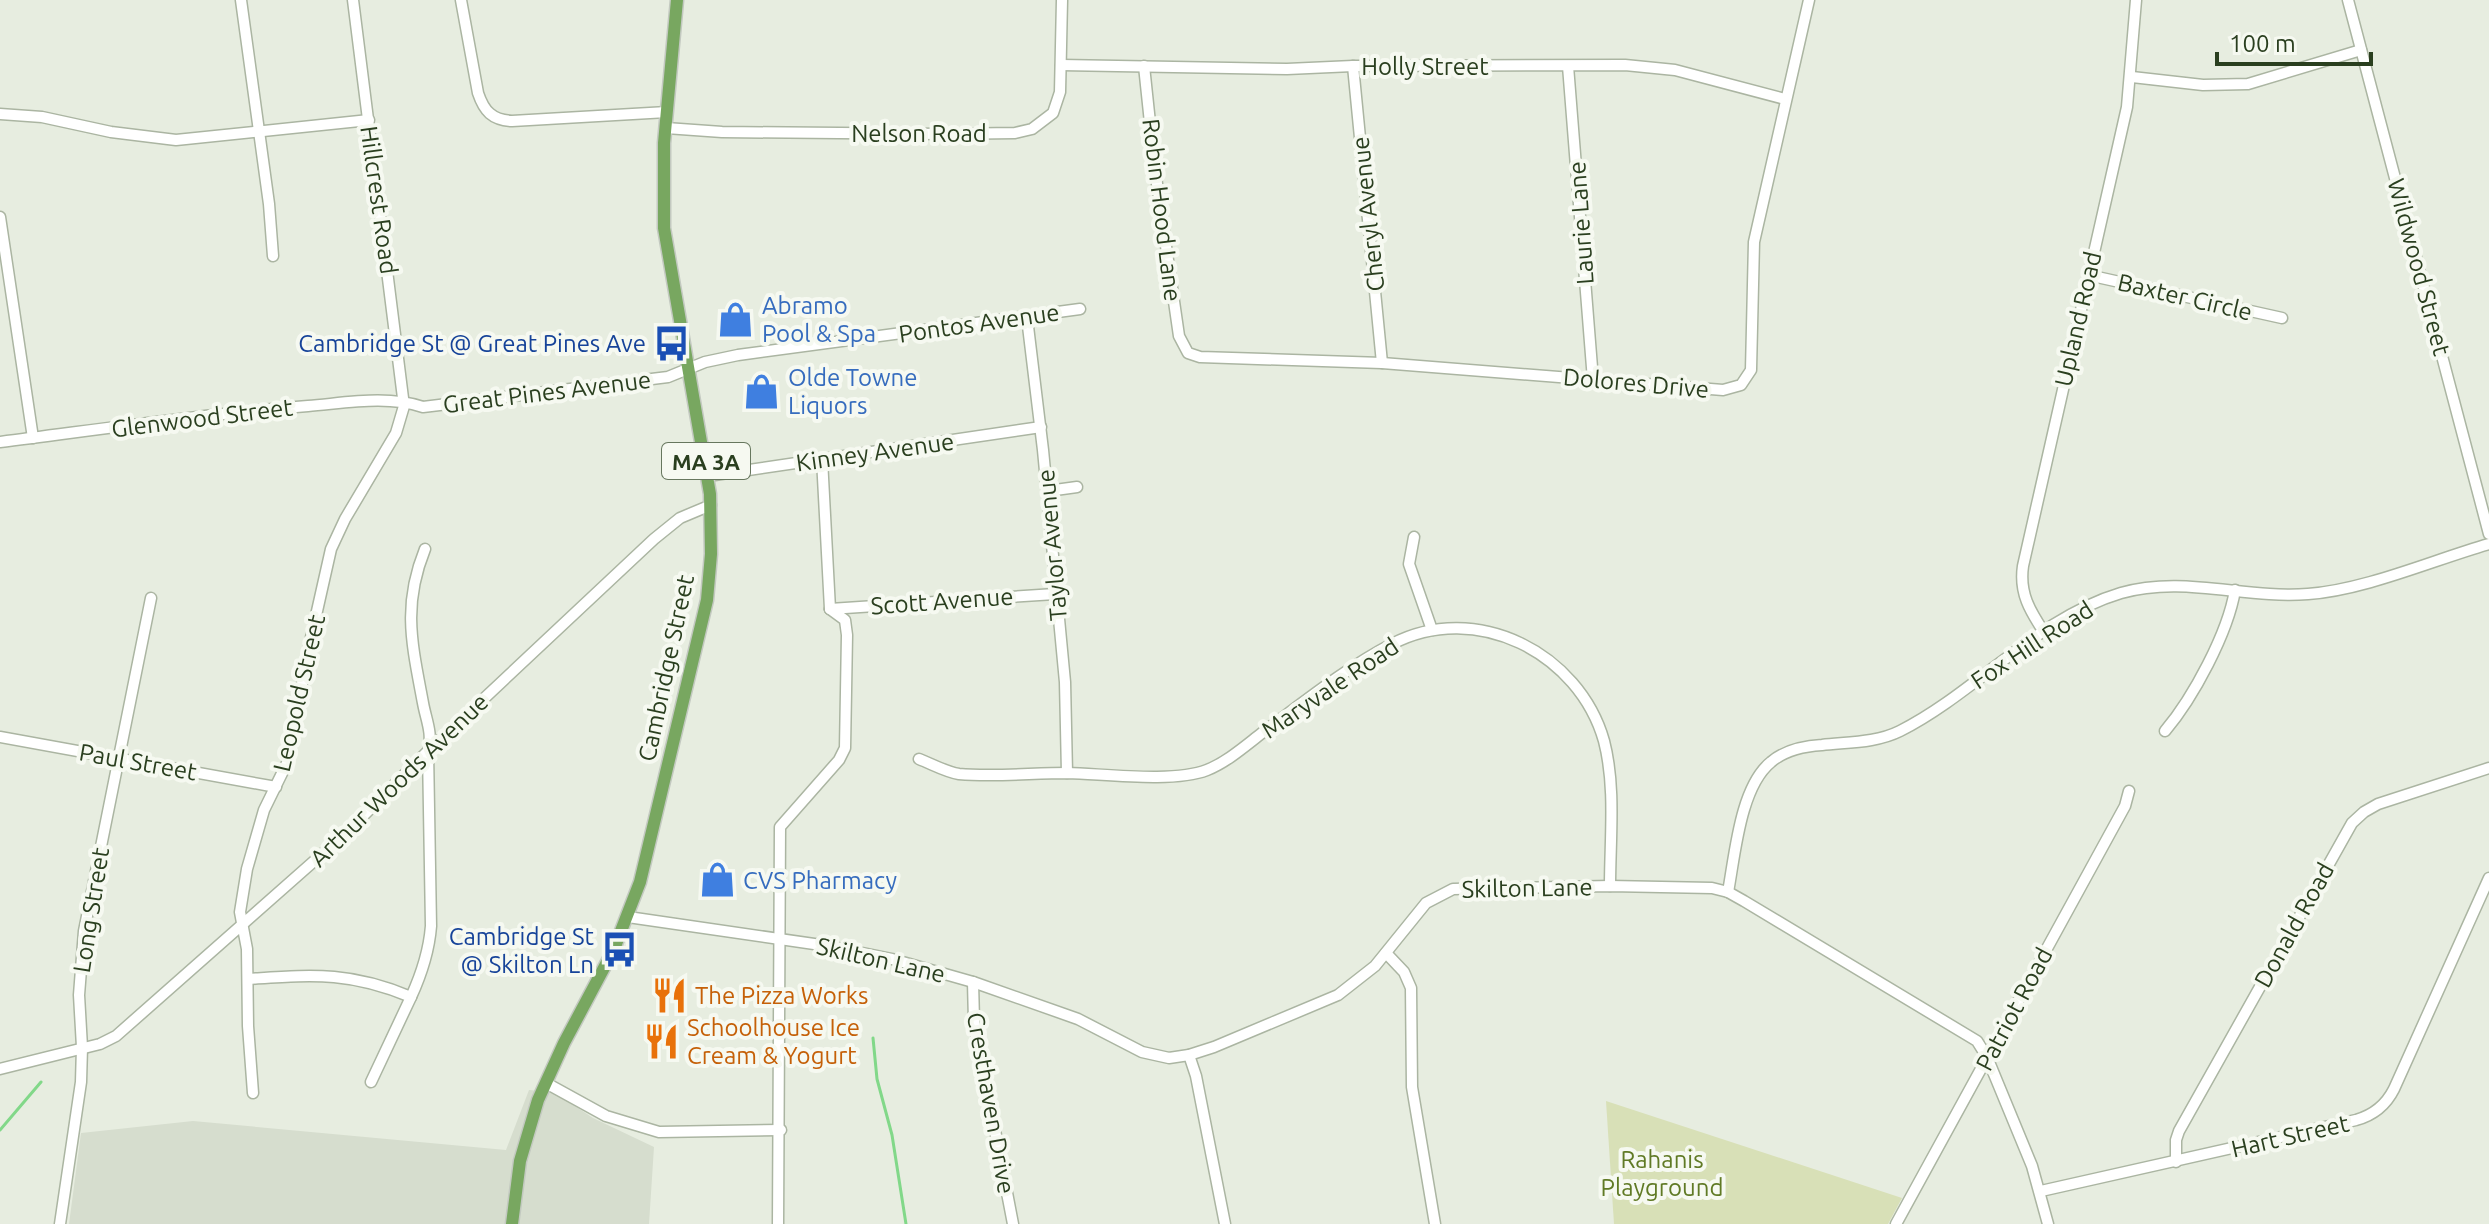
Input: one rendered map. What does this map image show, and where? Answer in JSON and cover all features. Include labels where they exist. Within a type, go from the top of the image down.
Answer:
[{"type":"main road","name":"Cambridge Street","points":[[512,1224],[520,1161],[528,1128],[546,1083],[628,917],[640,882],[704,616],[711,554],[711,505],[664,228],[666,128],[677,0]]},
{"type":"street","points":[[241,0],[273,256]]},
{"type":"street","name":"Hillcrest Road","points":[[353,0],[404,401]]},
{"type":"street","points":[[461,0],[478,93],[482,104],[494,117],[512,121],[667,112]]},
{"type":"street","name":"Nelson Road","points":[[666,128],[794,133],[1020,132],[1039,126],[1053,113],[1060,92],[1062,0]]},
{"type":"street","name":"Dolores Drive","points":[[1186,352],[1200,357],[1382,363],[1723,390],[1741,385],[1752,364],[1754,242],[1809,0]]},
{"type":"street","name":"Upland Road","points":[[2044,632],[2025,598],[2022,574],[2127,107],[2132,77],[2136,0]]},
{"type":"street","name":"Wildwood Street","points":[[2348,0],[2489,534]]},
{"type":"street","points":[[2132,77],[2203,85],[2248,84],[2361,50]]},
{"type":"street","name":"Holly Street","points":[[1061,65],[1287,69],[1625,65],[1675,70],[1785,99]]},
{"type":"street","name":"Robin Hood Lane","points":[[1144,66],[1155,170],[1179,336],[1186,352]]},
{"type":"street","name":"Cheryl Avenue","points":[[1353,66],[1382,363]]},
{"type":"street","name":"Laurie Lane","points":[[1568,66],[1593,380]]},
{"type":"street","points":[[0,114],[42,117],[162,139],[190,140],[369,120]]},
{"type":"street","points":[[0,217],[33,438]]},
{"type":"street","name":"Baxter Circle","points":[[2088,275],[2282,318]]},
{"type":"street","name":"Pontos Avenue","points":[[689,369],[738,355],[1080,309]]},
{"type":"street","name":"Taylor Avenue","points":[[1027,318],[1048,491],[1066,696],[1067,773]]},
{"type":"street","name":"Great Pines Avenue","points":[[404,401],[423,407],[668,377],[689,369]]},
{"type":"street","name":"Glenwood Street","points":[[0,442],[226,412],[404,401]]},
{"type":"street","name":"Leopold Street","points":[[253,1093],[247,949],[241,924],[242,893],[264,810],[288,761],[331,549],[351,507],[396,433],[404,401]]},
{"type":"street","name":"Kinney Avenue","points":[[708,476],[1041,427]]},
{"type":"street","points":[[778,1221],[781,1130],[777,1049],[781,938],[780,827],[839,760],[845,748],[847,635],[845,620],[830,609],[822,459]]},
{"type":"street","points":[[1048,491],[1077,487]]},
{"type":"street","name":"Arthur Woods Avenue","points":[[0,1069],[100,1044],[116,1036],[347,832],[428,751],[654,539],[680,518],[711,505]]},
{"type":"street","points":[[1414,537],[1409,564],[1432,630]]},
{"type":"street","name":"Fox Hill Road","points":[[1728,892],[1750,793],[1759,775],[1773,760],[1803,748],[1864,741],[1899,731],[2044,632],[2093,603],[2131,590],[2174,586],[2285,595],[2321,593],[2358,585],[2489,544]]},
{"type":"street","points":[[371,1082],[411,997],[430,943],[428,751],[432,736],[419,680],[409,610],[415,573],[425,549]]},
{"type":"street","points":[[2165,731],[2180,713],[2223,633],[2235,590]]},
{"type":"street","name":"Scott Avenue","points":[[830,609],[1055,594]]},
{"type":"street","name":"Long Street","points":[[60,1224],[81,1082],[81,948],[151,598]]},
{"type":"street","name":"Maryvale Road","points":[[919,759],[960,774],[1177,775],[1205,770],[1223,761],[1382,649],[1432,630],[1478,629],[1519,641],[1556,666],[1577,688],[1593,714],[1607,757],[1610,785],[1610,886]]},
{"type":"street","name":"Paul Street","points":[[0,737],[276,787]]},
{"type":"street","name":"Donald Road","points":[[2176,1162],[2179,1131],[2352,823],[2378,804],[2489,768]]},
{"type":"street","name":"Patriot Road","points":[[1896,1224],[2125,806],[2129,791]]},
{"type":"street","name":"Hart Street","points":[[2041,1191],[2356,1120],[2384,1105],[2489,878]]},
{"type":"street","name":"Skilton Lane","points":[[628,917],[781,938],[878,956],[973,982],[1090,1024],[1146,1054],[1169,1058],[1189,1055],[1328,1000],[1356,983],[1386,953],[1426,903],[1448,890],[1469,887],[1712,888],[1728,892],[1977,1041],[1987,1057],[2041,1191],[2048,1224]]},
{"type":"street","points":[[759,935],[780,912]]},
{"type":"street","points":[[1386,953],[1404,972],[1411,988],[1412,1087],[1435,1224]]},
{"type":"street","points":[[248,979],[344,976],[411,997]]},
{"type":"street","name":"Cresthaven Drive","points":[[973,982],[974,1021],[1013,1224]]},
{"type":"street","points":[[1189,1055],[1196,1076],[1225,1224]]},
{"type":"street","points":[[546,1083],[606,1116],[659,1132],[781,1130]]},
{"type":"shaded area","points":[[529,1090],[554,1092],[593,1118],[654,1147],[649,1224],[69,1224],[81,1133],[193,1121],[506,1150]]},
{"type":"green space","name":"Rahanis Playground","points":[[1606,1101],[1902,1198],[1888,1224],[1614,1224]]},
{"type":"waterway","points":[[873,1038],[877,1079],[892,1135],[906,1224]]},
{"type":"waterway","points":[[0,1130],[41,1082]]},
{"type":"place","name":"Abramo Pool & Spa","points":[[736,319]]},
{"type":"place","name":"Cambridge St @ Great Pines Ave","points":[[672,343]]},
{"type":"place","name":"Olde Towne Liquors","points":[[762,391]]},
{"type":"place","name":"CVS Pharmacy","points":[[717,880]]},
{"type":"place","name":"Cambridge St @ Skilton Ln","points":[[620,950]]},
{"type":"place","name":"The Pizza Works","points":[[669,995]]},
{"type":"place","name":"Schoolhouse Ice Cream & Yogurt","points":[[661,1041]]}]
